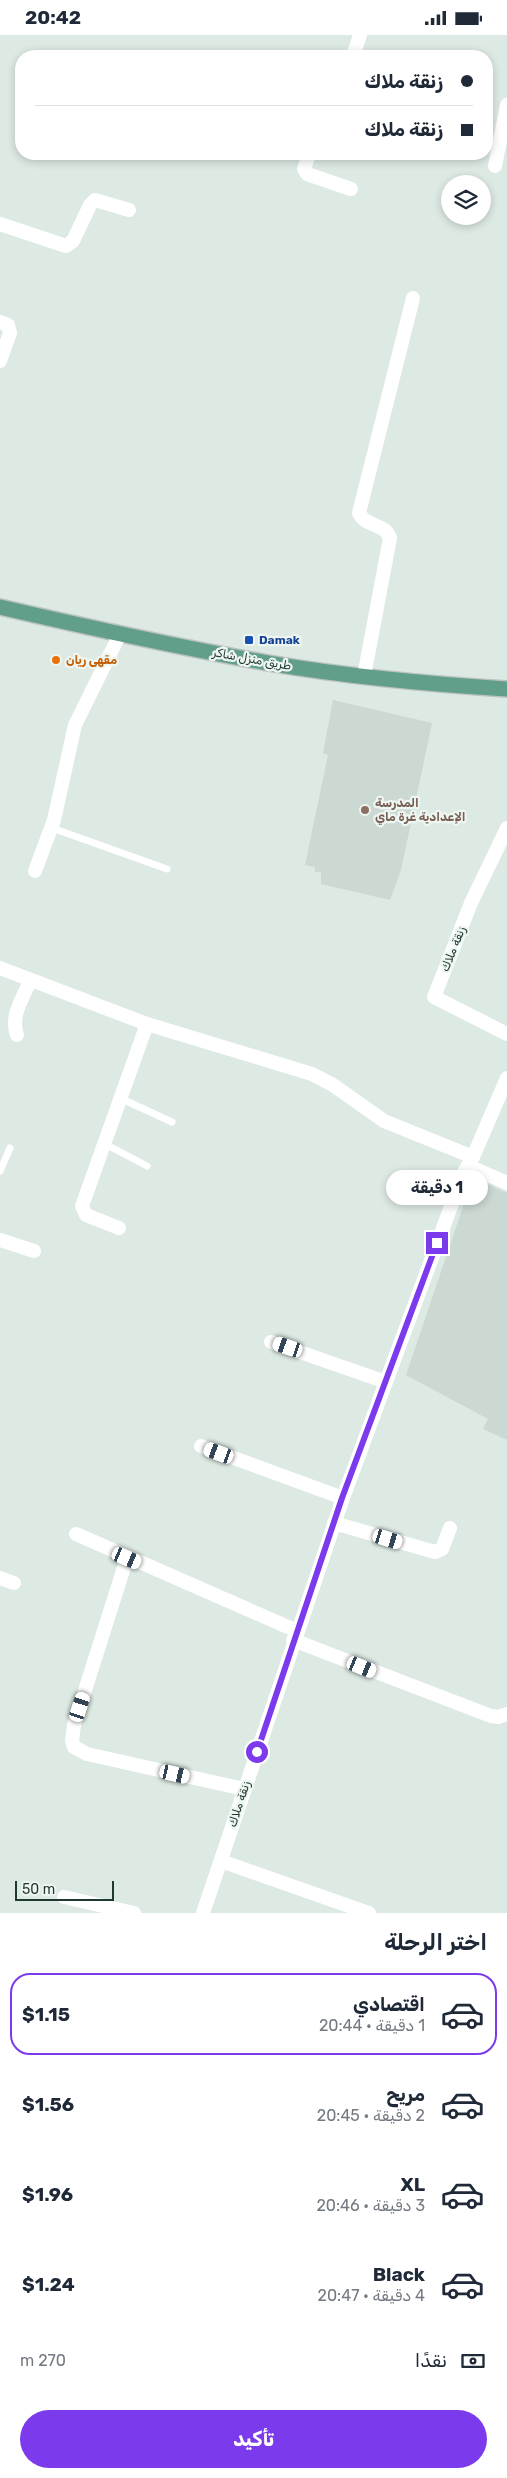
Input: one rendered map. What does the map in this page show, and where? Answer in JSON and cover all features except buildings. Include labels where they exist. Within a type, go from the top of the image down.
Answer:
[{"type":"main road","name":"طريق منزل شاكر","points":[[0,607],[120,634],[274,664],[364,676],[507,689]]},
{"type":"street","points":[[355,50],[360,35]]},
{"type":"street","points":[[495,166],[507,105]]},
{"type":"street","points":[[307,160],[304,169],[307,174],[352,189]]},
{"type":"street","points":[[0,223],[66,246],[74,241],[90,205],[95,200],[129,210]]},
{"type":"street","points":[[364,676],[390,538],[386,529],[363,520],[359,513],[413,298]]},
{"type":"street","points":[[0,323],[8,325],[10,333],[0,361]]},
{"type":"street","points":[[35,871],[52,828],[75,725],[120,634]]},
{"type":"street","name":"زنقة ملاك","points":[[507,828],[471,903],[434,997],[507,1034]]},
{"type":"street","points":[[0,968],[147,1024],[312,1074],[333,1085],[384,1121],[471,1161],[507,1183]]},
{"type":"street","points":[[17,1035],[14,1018],[30,981]]},
{"type":"street","points":[[119,1228],[86,1215],[82,1209],[147,1024]]},
{"type":"street","name":"زنقة ملاك","points":[[203,1913],[342,1498],[463,1174],[471,1161],[507,1078]]},
{"type":"street","points":[[0,1240],[34,1251]]},
{"type":"street","points":[[272,1342],[386,1381]]},
{"type":"street","points":[[201,1446],[342,1498]]},
{"type":"street","points":[[334,1523],[435,1552],[442,1549],[450,1527]]},
{"type":"street","points":[[76,1534],[295,1636],[491,1716],[498,1717],[507,1714]]},
{"type":"street","points":[[127,1558],[74,1725],[72,1741],[74,1747],[88,1754],[244,1789]]},
{"type":"street","points":[[0,1578],[14,1583]]},
{"type":"street","points":[[221,1861],[369,1913]]},
{"type":"street","points":[[64,1897],[134,1913]]},
{"type":"lane","points":[[52,828],[167,869]]},
{"type":"lane","points":[[122,1099],[172,1122]]},
{"type":"lane","points":[[105,1144],[147,1166]]},
{"type":"lane","points":[[0,1171],[10,1148]]},
{"type":"shaded area","name":"المدرسة الإعدادية غرة ماي","points":[[333,700],[432,723],[401,870],[390,900],[321,884],[321,872],[315,872],[315,867],[305,865],[328,755],[323,753]]},
{"type":"shaded area","points":[[483,1182],[507,1193],[507,1440],[483,1429],[488,1419],[406,1375],[469,1189]]},
{"type":"place","name":"Damak","points":[[249,640]]},
{"type":"place","name":"مقهى ريان","points":[[56,660]]},
{"type":"place","name":"المدرسة الإعدادية غرة ماي","points":[[365,810]]},
{"type":"route","points":[[257,1752],[342,1498],[437,1243]]}]
